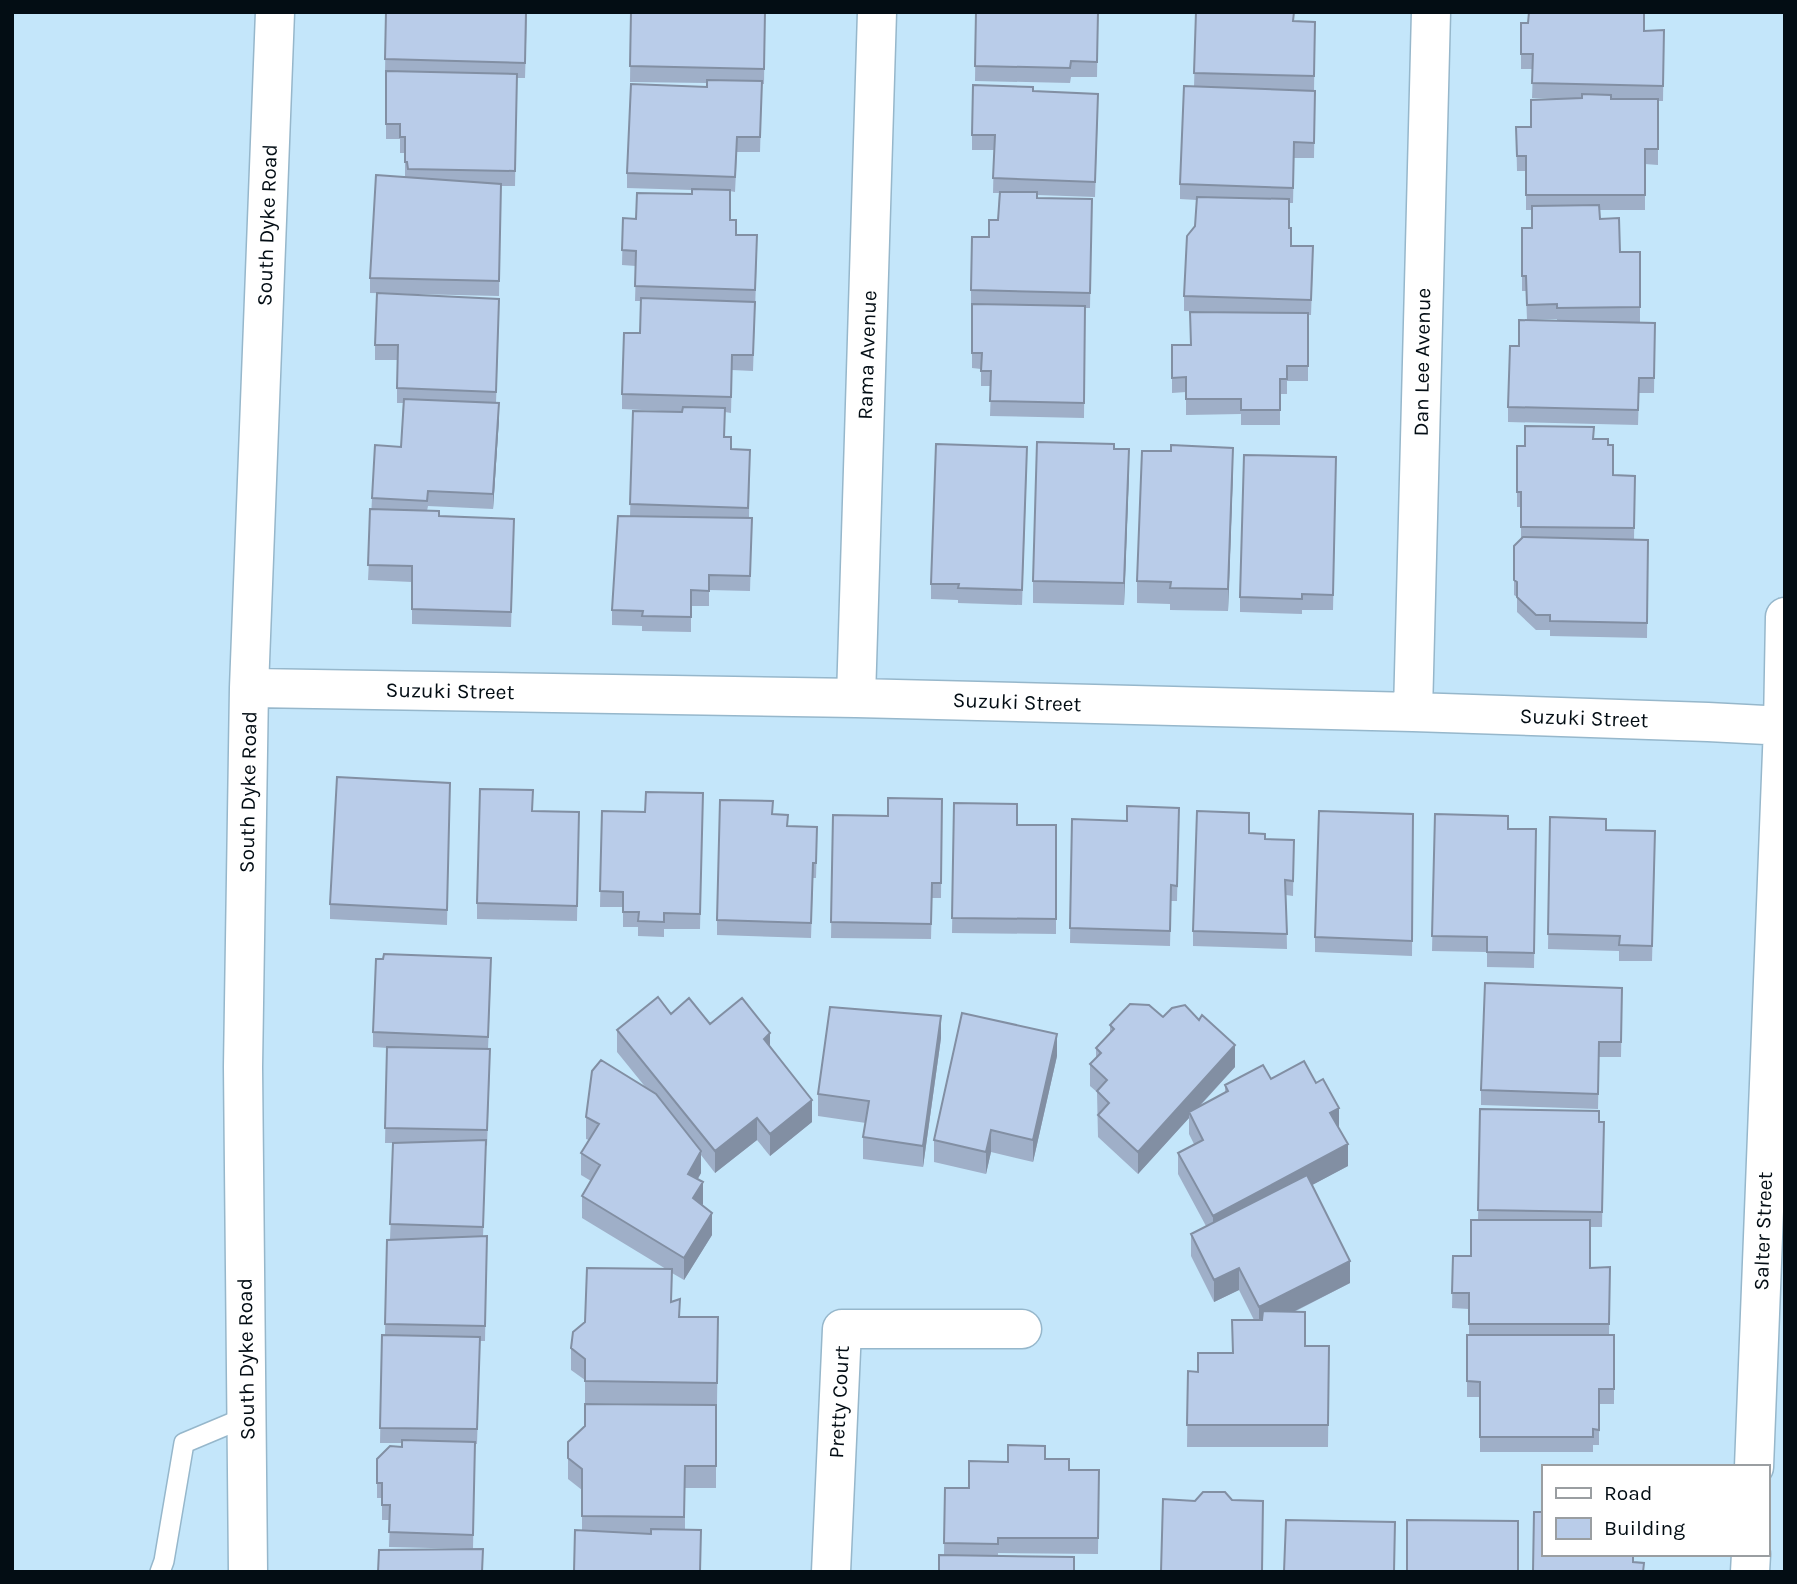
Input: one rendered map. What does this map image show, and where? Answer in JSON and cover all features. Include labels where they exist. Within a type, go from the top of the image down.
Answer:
[{"type":"street","name":"South Dyke Road","points":[[248,1572],[243,1066],[250,688],[275,12]]},
{"type":"street","name":"Rama Avenue","points":[[856,698],[877,12]]},
{"type":"street","name":"Dan Lee Avenue","points":[[1413,712],[1431,12]]},
{"type":"street","name":"Salter Street","points":[[1754,1465],[1784,726],[1785,617]]},
{"type":"street","name":"Suzuki Street","points":[[250,688],[856,698],[1413,712],[1784,726]]},
{"type":"street","name":"Pretty Court","points":[[831,1572],[842,1329],[1022,1329]]},
{"type":"lane","points":[[160,1572],[184,1443],[246,1418]]},
{"type":"building","points":[[386,12],[526,12],[525,63],[385,59]]},
{"type":"building","points":[[631,12],[765,12],[764,69],[630,66]]},
{"type":"building","points":[[976,12],[1098,12],[1097,62],[1071,61],[1070,68],[975,66]]},
{"type":"building","points":[[1196,12],[1294,12],[1293,21],[1315,22],[1314,76],[1194,73]]},
{"type":"building","points":[[1529,12],[1644,12],[1644,31],[1664,30],[1663,86],[1532,83],[1533,54],[1521,54],[1521,23],[1528,23]]},
{"type":"building","points":[[386,71],[517,74],[515,171],[408,169],[405,162],[405,137],[400,137],[400,124],[386,124]]},
{"type":"building","points":[[707,80],[762,81],[760,137],[737,137],[735,177],[627,173],[631,84],[707,87]]},
{"type":"building","points":[[973,85],[1033,87],[1033,91],[1098,94],[1095,182],[993,178],[995,135],[972,135]]},
{"type":"building","points":[[1184,86],[1315,91],[1314,143],[1294,142],[1293,188],[1180,184]]},
{"type":"building","points":[[1582,94],[1611,95],[1611,99],[1658,99],[1658,149],[1645,149],[1645,195],[1526,195],[1526,156],[1517,156],[1516,127],[1531,127],[1531,100],[1582,98]]},
{"type":"building","points":[[376,175],[501,184],[499,281],[370,278]]},
{"type":"building","points":[[692,189],[730,190],[730,220],[736,220],[736,235],[757,235],[755,290],[635,286],[636,251],[622,250],[623,218],[636,219],[637,193],[692,194]]},
{"type":"building","points":[[1000,192],[1037,192],[1037,198],[1092,199],[1090,293],[971,290],[972,237],[989,237],[989,220],[998,220]]},
{"type":"building","points":[[1197,197],[1289,199],[1291,246],[1313,246],[1311,300],[1184,296],[1187,236],[1195,226]]},
{"type":"building","points":[[1599,205],[1600,219],[1619,218],[1620,252],[1640,252],[1640,307],[1557,308],[1557,304],[1527,305],[1526,276],[1522,276],[1522,228],[1532,228],[1532,206]]},
{"type":"building","points":[[377,293],[499,299],[496,392],[397,388],[398,345],[375,345]]},
{"type":"building","points":[[641,298],[755,302],[753,355],[732,355],[731,397],[622,394],[624,333],[640,333]]},
{"type":"building","points":[[972,304],[1085,306],[1084,403],[990,401],[991,371],[981,371],[982,353],[972,353]]},
{"type":"building","points":[[1190,312],[1308,313],[1308,366],[1287,366],[1287,379],[1280,379],[1280,410],[1241,410],[1241,399],[1186,399],[1186,377],[1172,378],[1172,345],[1191,345]]},
{"type":"building","points":[[1519,320],[1655,323],[1654,378],[1639,378],[1638,410],[1508,407],[1510,346],[1519,346]]},
{"type":"building","points":[[404,399],[499,403],[493,494],[428,491],[427,501],[372,498],[375,445],[401,447]]},
{"type":"building","points":[[683,407],[725,408],[724,437],[731,437],[731,449],[750,450],[748,508],[630,504],[633,411],[682,412]]},
{"type":"building","points":[[1525,426],[1594,427],[1593,439],[1608,439],[1608,445],[1613,445],[1613,475],[1635,476],[1634,528],[1521,527],[1521,492],[1517,492],[1517,446],[1525,446]]},
{"type":"building","points":[[1037,442],[1114,444],[1114,449],[1129,449],[1124,583],[1033,581]]},
{"type":"building","points":[[936,444],[1027,447],[1022,590],[958,588],[959,584],[931,584]]},
{"type":"building","points":[[1171,445],[1233,448],[1228,589],[1170,588],[1171,582],[1137,581],[1142,451],[1171,451]]},
{"type":"building","points":[[1244,455],[1336,457],[1333,595],[1302,594],[1302,599],[1240,597]]},
{"type":"building","points":[[370,509],[439,511],[439,516],[514,519],[511,612],[412,609],[412,566],[368,565]]},
{"type":"building","points":[[618,516],[752,518],[750,576],[709,575],[709,591],[691,590],[691,617],[642,616],[643,611],[612,610]]},
{"type":"building","points":[[1523,537],[1648,540],[1647,623],[1550,621],[1550,615],[1536,615],[1517,597],[1517,582],[1514,580],[1514,546]]},
{"type":"building","points":[[337,777],[450,783],[447,910],[330,904]]},
{"type":"building","points":[[480,789],[533,790],[532,811],[579,812],[577,906],[477,903]]},
{"type":"building","points":[[646,792],[703,793],[700,914],[664,913],[664,922],[638,921],[639,912],[623,912],[623,892],[600,891],[602,811],[645,812]]},
{"type":"building","points":[[888,798],[942,799],[941,883],[932,883],[931,924],[831,922],[833,815],[888,816]]},
{"type":"building","points":[[720,800],[773,801],[772,814],[788,815],[787,826],[817,827],[811,923],[717,920]]},
{"type":"building","points":[[954,803],[1017,804],[1017,825],[1056,825],[1056,919],[952,918]]},
{"type":"building","points":[[1127,806],[1179,808],[1177,886],[1171,885],[1170,931],[1070,928],[1072,819],[1127,821]]},
{"type":"building","points":[[1197,811],[1249,813],[1249,833],[1265,834],[1265,839],[1294,840],[1293,881],[1285,880],[1287,934],[1193,931]]},
{"type":"building","points":[[1319,811],[1413,814],[1412,941],[1315,937]]},
{"type":"building","points":[[1435,814],[1508,816],[1508,829],[1536,829],[1534,953],[1487,952],[1487,937],[1432,936]]},
{"type":"building","points":[[1550,817],[1606,819],[1606,830],[1655,831],[1652,946],[1619,945],[1620,936],[1548,934]]},
{"type":"building","points":[[384,954],[491,958],[488,1037],[373,1032],[376,959],[383,959]]},
{"type":"building","points":[[1485,983],[1622,988],[1621,1042],[1599,1042],[1598,1094],[1481,1090]]},
{"type":"building","points":[[658,997],[671,1014],[689,998],[710,1024],[742,998],[770,1033],[764,1039],[812,1100],[770,1134],[757,1118],[715,1151],[617,1030]]},
{"type":"building","points":[[1130,1004],[1149,1005],[1163,1017],[1172,1008],[1185,1005],[1199,1020],[1202,1015],[1235,1045],[1138,1152],[1098,1115],[1109,1103],[1097,1091],[1107,1080],[1090,1064],[1101,1053],[1096,1048],[1114,1029],[1110,1025]]},
{"type":"building","points":[[830,1007],[941,1016],[923,1146],[863,1137],[869,1101],[818,1094]]},
{"type":"building","points":[[962,1013],[1057,1034],[1033,1140],[991,1130],[986,1152],[934,1140]]},
{"type":"building","points":[[387,1047],[490,1049],[487,1130],[385,1128]]},
{"type":"building","points":[[601,1060],[656,1094],[701,1151],[688,1174],[703,1182],[693,1198],[712,1213],[684,1258],[582,1196],[600,1165],[581,1153],[599,1124],[586,1117],[592,1071]]},
{"type":"building","points":[[1304,1061],[1316,1083],[1323,1079],[1339,1108],[1330,1113],[1348,1144],[1213,1216],[1178,1153],[1203,1140],[1189,1112],[1228,1091],[1225,1085],[1263,1065],[1271,1079]]},
{"type":"building","points":[[1480,1109],[1599,1111],[1599,1122],[1604,1122],[1602,1212],[1478,1210]]},
{"type":"building","points":[[486,1140],[483,1227],[390,1224],[393,1143]]},
{"type":"building","points":[[1307,1175],[1350,1261],[1259,1307],[1239,1268],[1214,1280],[1191,1234]]},
{"type":"building","points":[[1471,1220],[1590,1220],[1590,1268],[1610,1267],[1609,1324],[1469,1324],[1469,1293],[1452,1293],[1453,1256],[1471,1256]]},
{"type":"building","points":[[487,1236],[485,1326],[385,1324],[387,1240]]},
{"type":"building","points":[[587,1268],[672,1269],[671,1302],[680,1299],[679,1317],[718,1317],[717,1383],[585,1381],[585,1359],[571,1348],[573,1332],[585,1322]]},
{"type":"building","points":[[1263,1311],[1305,1312],[1305,1346],[1329,1346],[1328,1425],[1187,1425],[1188,1371],[1198,1372],[1198,1353],[1233,1353],[1232,1320],[1262,1320]]},
{"type":"building","points":[[382,1335],[480,1337],[477,1429],[380,1428]]},
{"type":"building","points":[[1467,1335],[1614,1335],[1614,1389],[1599,1389],[1599,1430],[1593,1429],[1593,1437],[1480,1437],[1480,1382],[1467,1381]]},
{"type":"building","points":[[585,1404],[716,1405],[716,1466],[685,1466],[684,1517],[582,1516],[582,1469],[568,1458],[568,1442],[585,1426]]},
{"type":"building","points":[[402,1440],[475,1442],[473,1535],[389,1532],[390,1505],[382,1505],[382,1483],[377,1483],[377,1459],[390,1446],[402,1447]]},
{"type":"building","points":[[1008,1445],[1045,1446],[1045,1459],[1069,1459],[1069,1470],[1099,1470],[1098,1538],[998,1538],[998,1544],[944,1543],[945,1488],[969,1488],[969,1461],[1008,1462]]},
{"type":"building","points":[[1203,1492],[1225,1492],[1232,1500],[1263,1501],[1262,1572],[1161,1572],[1163,1499],[1195,1501]]},
{"type":"building","points":[[1534,1512],[1542,1512],[1542,1556],[1633,1556],[1633,1562],[1644,1563],[1643,1572],[1533,1572]]},
{"type":"building","points":[[1286,1520],[1395,1522],[1394,1572],[1284,1572]]},
{"type":"building","points":[[1407,1520],[1518,1521],[1518,1572],[1407,1572]]},
{"type":"building","points":[[651,1529],[701,1530],[700,1572],[574,1572],[575,1530],[651,1534]]},
{"type":"building","points":[[483,1549],[482,1572],[378,1572],[379,1550]]},
{"type":"building","points":[[939,1555],[1074,1557],[1074,1572],[939,1572]]}]
